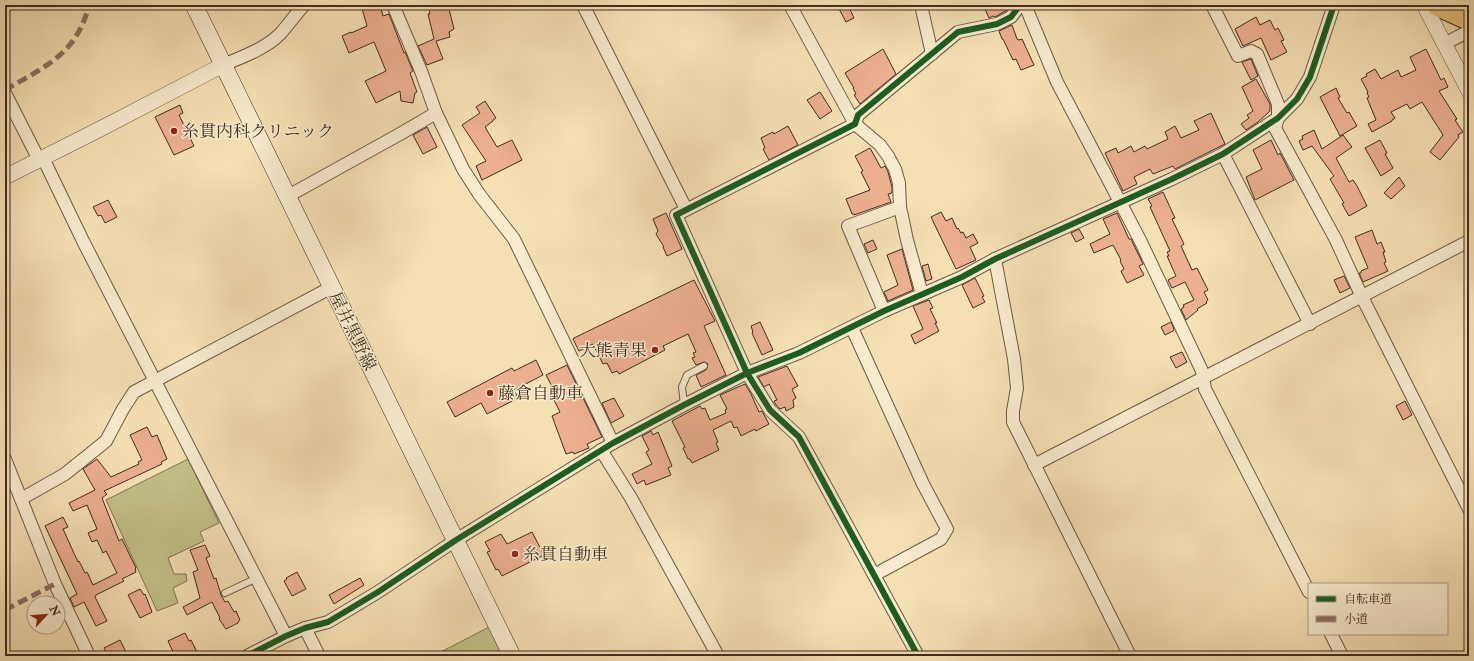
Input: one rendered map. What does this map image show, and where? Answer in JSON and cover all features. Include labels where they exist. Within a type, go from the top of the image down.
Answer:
[{"type":"highway","points":[[1438,5],[1469,19]]},
{"type":"highway","points":[[1459,5],[1469,10]]},
{"type":"main road","name":"屋井黒野線","points":[[194,5],[512,656]]},
{"type":"street","points":[[5,177],[223,65],[247,55],[276,37],[304,5]]},
{"type":"street","points":[[393,5],[421,71],[436,113],[463,168],[479,194],[514,239],[613,443]]},
{"type":"street","points":[[583,5],[686,209]]},
{"type":"street","points":[[790,5],[854,124],[880,145],[895,169],[899,183],[900,207],[907,240],[922,294]]},
{"type":"street","points":[[920,5],[932,54]]},
{"type":"street","points":[[918,656],[799,437],[770,410],[747,373],[676,214],[854,124],[858,115],[958,32],[997,24],[1011,16],[1020,5]]},
{"type":"street","points":[[1025,5],[1057,82],[1140,240],[1202,371],[1205,389],[1308,590]]},
{"type":"street","points":[[1212,5],[1238,56],[1251,50],[1257,54],[1278,104],[1278,118],[1275,128],[1336,240],[1362,297],[1469,509]]},
{"type":"street","points":[[247,656],[305,628],[328,622],[378,592],[456,540],[601,450],[684,405],[747,373],[799,353],[884,311],[962,277],[995,259],[1120,203],[1223,154],[1278,118],[1297,99],[1310,77],[1334,5]]},
{"type":"street","points":[[1424,5],[1469,91]]},
{"type":"street","points":[[1444,44],[1469,31]]},
{"type":"street","points":[[5,93],[41,159],[286,636]]},
{"type":"street","points":[[288,196],[436,113]]},
{"type":"street","points":[[1223,154],[1310,324]]},
{"type":"street","points":[[884,311],[848,226],[900,207]]},
{"type":"street","points":[[1034,465],[1469,241]]},
{"type":"street","points":[[995,259],[1014,359],[1017,388],[1013,411],[1013,422],[1130,656]]},
{"type":"street","points":[[21,499],[65,474],[106,441],[134,392],[332,287]]},
{"type":"street","points":[[852,328],[923,484],[947,529],[941,539],[874,575]]},
{"type":"street","points":[[601,450],[631,498],[718,656]]},
{"type":"street","points":[[5,459],[55,584],[89,656]]},
{"type":"street","points":[[305,628],[319,656]]},
{"type":"street","points":[[1332,635],[1342,656]]},
{"type":"lane","points":[[684,405],[682,387],[687,375],[704,366]]},
{"type":"lane","points":[[225,593],[257,578]]},
{"type":"shaded area","points":[[188,459],[219,523],[200,532],[204,541],[168,558],[174,574],[186,574],[187,581],[173,588],[178,603],[157,611],[106,500]]},
{"type":"shaded area","points":[[491,626],[506,656],[433,656]]},
{"type":"building","points":[[361,5],[380,5],[383,16],[389,14],[404,53],[405,52],[413,71],[410,73],[417,92],[415,93],[413,103],[401,101],[400,91],[376,103],[365,81],[386,71],[374,42],[349,53],[342,36],[367,26]]},
{"type":"building","points":[[428,5],[448,5],[454,29],[449,32],[450,37],[436,41],[443,59],[427,65],[418,46],[434,39],[428,14],[430,14]]},
{"type":"building","points":[[837,5],[848,5],[854,18],[846,22]]},
{"type":"building","points":[[983,5],[1005,5],[1007,10],[995,17],[993,16],[989,18]]},
{"type":"building","points":[[1256,17],[1260,25],[1270,20],[1275,30],[1278,28],[1284,40],[1281,41],[1287,52],[1271,60],[1261,38],[1243,46],[1235,29]]},
{"type":"building","points":[[1012,25],[1017,39],[1022,39],[1034,65],[1021,70],[1016,59],[1013,60],[999,31]]},
{"type":"building","points":[[883,49],[896,74],[860,104],[854,95],[856,94],[854,88],[845,73]]},
{"type":"building","points":[[1426,49],[1441,80],[1444,78],[1448,87],[1439,91],[1457,119],[1455,120],[1463,132],[1458,135],[1459,137],[1440,160],[1430,152],[1443,135],[1422,102],[1410,109],[1407,104],[1391,112],[1395,118],[1372,132],[1368,124],[1376,120],[1367,98],[1369,97],[1368,92],[1361,79],[1375,69],[1381,79],[1398,70],[1401,77],[1416,70],[1410,57]]},
{"type":"building","points":[[1251,59],[1258,76],[1251,80],[1242,62]]},
{"type":"building","points":[[1256,79],[1270,104],[1270,111],[1246,130],[1241,124],[1249,118],[1247,115],[1253,111],[1242,87]]},
{"type":"building","points":[[1336,88],[1340,97],[1338,98],[1347,113],[1349,112],[1357,126],[1340,136],[1320,97]]},
{"type":"building","points":[[820,92],[832,111],[820,119],[807,100]]},
{"type":"building","points":[[485,101],[496,118],[485,127],[497,147],[512,140],[522,160],[482,180],[476,166],[486,161],[462,125],[480,113],[476,107]]},
{"type":"building","name":"糸貫内科クリニック","points":[[180,105],[183,113],[179,115],[194,146],[174,155],[155,117]]},
{"type":"building","points":[[1211,113],[1225,144],[1175,169],[1173,166],[1153,174],[1150,169],[1134,177],[1137,184],[1123,191],[1105,153],[1116,148],[1118,153],[1131,146],[1134,152],[1145,146],[1147,149],[1168,139],[1165,132],[1175,126],[1181,138],[1199,130],[1194,121]]},
{"type":"building","points":[[788,126],[798,145],[769,160],[763,149],[765,148],[761,138],[773,132],[774,134]]},
{"type":"building","points":[[427,127],[437,147],[423,154],[413,135]]},
{"type":"building","points":[[1314,130],[1322,149],[1343,135],[1352,147],[1336,158],[1349,182],[1353,180],[1357,186],[1367,206],[1349,216],[1342,204],[1344,203],[1330,179],[1334,176],[1312,146],[1303,150],[1299,141],[1303,139],[1302,136]]},
{"type":"building","points":[[1271,140],[1278,155],[1280,153],[1294,180],[1255,200],[1246,177],[1262,169],[1253,150]]},
{"type":"building","points":[[1380,140],[1387,153],[1385,154],[1393,168],[1381,176],[1365,148]]},
{"type":"building","points":[[870,148],[881,168],[885,166],[888,172],[892,187],[892,193],[888,194],[891,202],[854,215],[852,214],[846,199],[870,190],[861,172],[863,171],[855,156]]},
{"type":"building","points":[[1399,177],[1405,186],[1391,199],[1384,193]]},
{"type":"building","points":[[1163,192],[1175,218],[1172,219],[1184,244],[1181,246],[1192,270],[1197,268],[1208,290],[1204,292],[1208,300],[1206,302],[1207,303],[1197,309],[1198,310],[1186,320],[1181,309],[1184,307],[1183,305],[1194,300],[1185,282],[1172,288],[1168,280],[1176,276],[1167,256],[1169,256],[1167,252],[1170,251],[1150,207],[1152,206],[1148,199]]},
{"type":"building","points":[[108,200],[117,217],[105,223],[101,215],[98,216],[93,207]]},
{"type":"building","points":[[941,212],[946,221],[952,218],[957,229],[958,228],[961,233],[963,232],[966,238],[973,234],[978,243],[970,247],[976,260],[956,269],[931,217]]},
{"type":"building","points":[[666,213],[682,249],[667,256],[664,247],[656,234],[658,231],[653,219]]},
{"type":"building","points":[[1117,213],[1143,264],[1139,266],[1144,275],[1127,283],[1121,271],[1124,269],[1120,261],[1121,260],[1113,245],[1094,253],[1090,244],[1110,234],[1103,219]]},
{"type":"building","points":[[1079,229],[1084,238],[1076,242],[1071,233]]},
{"type":"building","points":[[1372,230],[1377,244],[1381,242],[1385,252],[1383,252],[1386,262],[1384,263],[1388,271],[1363,282],[1359,273],[1368,268],[1355,237]]},
{"type":"building","points":[[873,240],[877,249],[868,253],[864,244]]},
{"type":"building","points":[[902,249],[913,290],[888,301],[884,292],[898,285],[887,255]]},
{"type":"building","points":[[928,264],[932,279],[926,281],[922,266]]},
{"type":"building","points":[[1344,276],[1350,288],[1340,293],[1334,280]]},
{"type":"building","points":[[975,278],[984,296],[982,297],[985,302],[973,308],[962,285]]},
{"type":"building","points":[[694,280],[715,321],[704,326],[726,375],[701,387],[696,375],[706,370],[708,364],[704,362],[696,365],[692,358],[695,357],[693,353],[696,352],[688,334],[663,346],[665,350],[619,374],[617,371],[612,373],[607,363],[603,364],[593,344],[579,351],[573,339],[574,338]]},
{"type":"building","points":[[929,300],[933,308],[930,309],[939,331],[915,344],[911,335],[923,329],[913,306]]},
{"type":"building","points":[[760,322],[773,350],[762,355],[752,333],[751,326]]},
{"type":"building","points":[[1171,322],[1174,329],[1165,335],[1161,327]]},
{"type":"building","points":[[1182,352],[1187,362],[1176,368],[1170,357]]},
{"type":"building","name":"藤倉自動車","points":[[536,360],[543,375],[514,390],[518,398],[487,414],[481,403],[455,417],[447,402],[512,368],[514,371]]},
{"type":"building","points":[[567,365],[602,437],[587,444],[589,448],[574,454],[573,452],[566,454],[552,416],[560,412],[551,394],[555,392],[546,375]]},
{"type":"building","points":[[787,366],[798,386],[792,389],[796,398],[793,400],[794,407],[786,411],[785,407],[780,409],[776,405],[774,401],[777,400],[769,384],[764,387],[758,377]]},
{"type":"building","points":[[745,384],[759,412],[762,411],[769,424],[756,431],[755,429],[741,436],[737,427],[734,428],[731,421],[713,430],[718,442],[716,443],[719,450],[692,463],[690,459],[688,459],[683,448],[685,447],[672,421],[700,406],[702,409],[705,408],[710,420],[726,413],[725,410],[727,409],[720,395]]},
{"type":"building","points":[[614,398],[624,416],[611,423],[602,403]]},
{"type":"building","points":[[1405,401],[1412,415],[1403,420],[1396,406]]},
{"type":"building","points":[[147,427],[152,437],[157,435],[167,459],[161,462],[162,464],[104,491],[107,494],[102,498],[119,541],[122,539],[136,568],[136,572],[122,579],[124,581],[96,595],[95,597],[107,621],[96,626],[84,602],[74,607],[70,598],[77,594],[45,526],[63,517],[68,527],[63,529],[78,562],[79,561],[85,573],[87,572],[93,585],[117,573],[106,551],[103,553],[97,540],[92,542],[88,533],[97,529],[87,505],[73,511],[69,503],[95,490],[83,469],[97,459],[111,477],[139,464],[138,462],[142,460],[130,435]]},
{"type":"building","points":[[651,431],[653,435],[658,432],[672,466],[668,468],[671,475],[646,485],[644,480],[637,484],[632,474],[652,464],[646,452],[649,450],[642,436]]},
{"type":"building","name":"糸貫自動車","points":[[532,532],[544,555],[502,576],[498,569],[496,570],[487,552],[490,551],[485,542],[501,534],[507,544]]},
{"type":"building","points":[[205,545],[210,556],[206,558],[214,579],[216,578],[221,595],[225,602],[228,601],[234,612],[236,611],[240,620],[238,623],[226,629],[219,619],[220,618],[212,602],[187,615],[183,607],[200,598],[193,572],[198,570],[190,550]]},
{"type":"building","points":[[297,572],[306,589],[292,596],[284,581],[287,579],[286,578]]},
{"type":"building","points":[[360,578],[364,585],[334,604],[329,595]]},
{"type":"building","points":[[140,589],[144,595],[145,594],[152,612],[140,618],[128,595]]},
{"type":"building","points":[[185,633],[189,641],[191,640],[199,656],[175,656],[168,641]]},
{"type":"building","points":[[120,640],[128,656],[108,656],[104,648]]},
{"type":"marked path","points":[[5,90],[38,71],[59,56],[76,37],[90,5]]},
{"type":"marked path","points":[[5,610],[55,584]]},
{"type":"cycle path","points":[[918,656],[799,437],[770,410],[747,373],[676,215],[855,124],[858,115],[958,32],[997,24],[1011,17],[1020,5]]},
{"type":"cycle path","points":[[247,656],[305,628],[328,622],[378,592],[456,540],[613,443],[684,405],[747,373],[799,353],[884,311],[962,277],[995,259],[1172,179],[1223,154],[1278,118],[1297,99],[1310,77],[1334,5]]},
{"type":"place","name":"糸貫内科クリニック","points":[[174,131]]},
{"type":"place","name":"大熊青果","points":[[655,350]]},
{"type":"place","name":"藤倉自動車","points":[[490,393]]},
{"type":"place","name":"糸貫自動車","points":[[515,554]]}]
